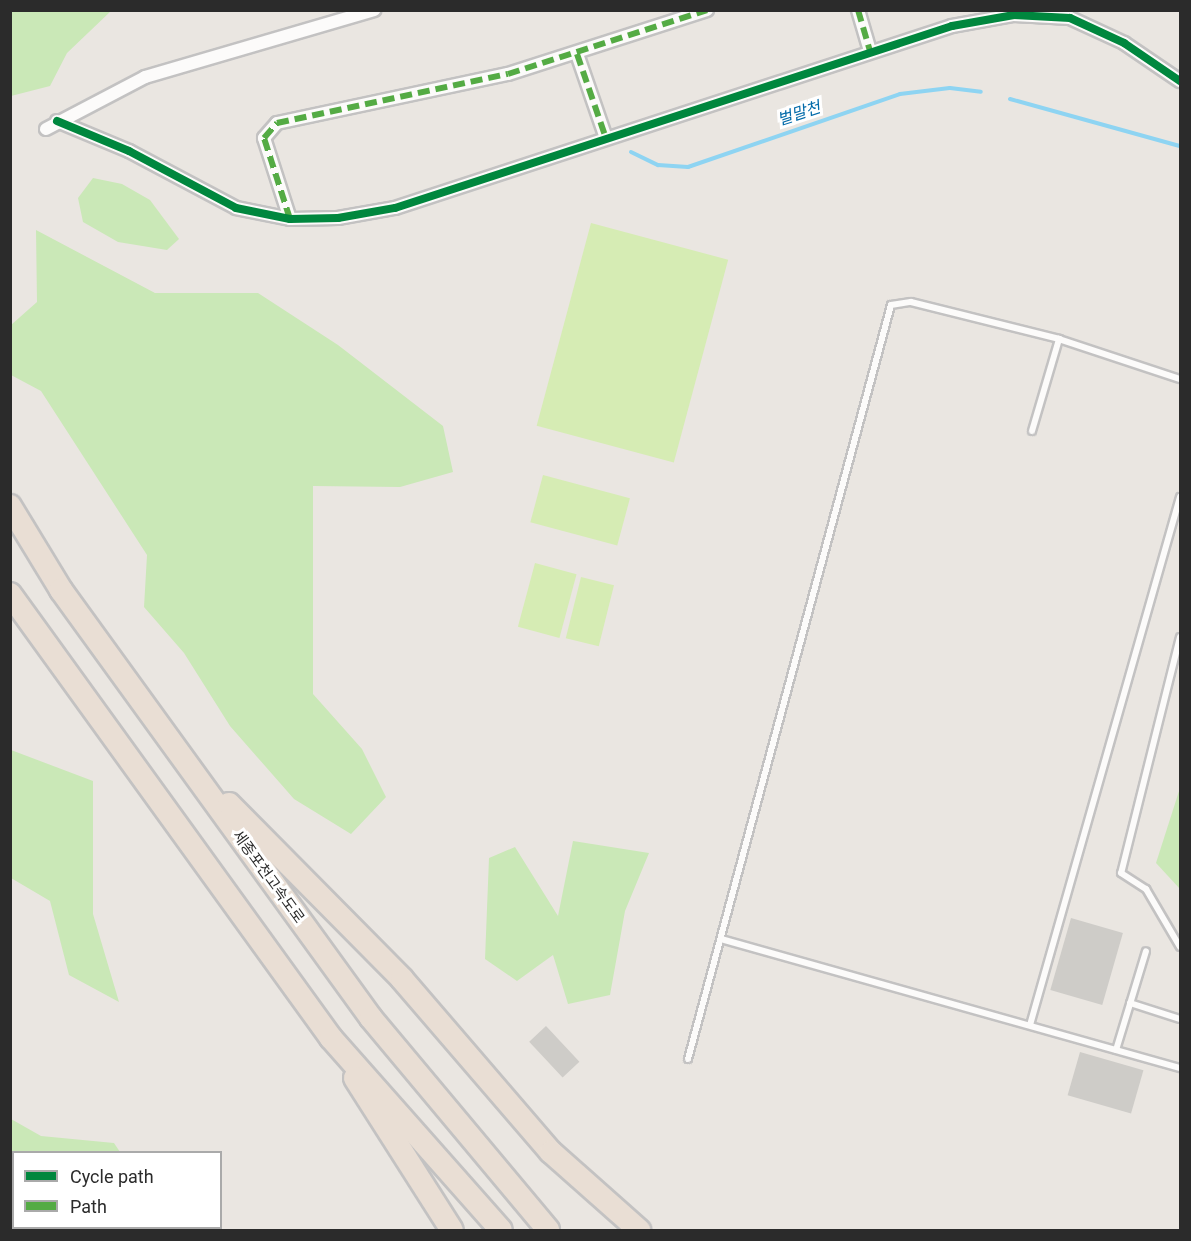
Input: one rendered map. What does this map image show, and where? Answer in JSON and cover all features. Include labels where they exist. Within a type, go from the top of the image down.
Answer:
[{"type":"highway","name":"세종포천고속도로","points":[[10,506],[61,590],[371,1018],[548,1230]]},
{"type":"highway","points":[[10,594],[331,1038],[452,1230]]},
{"type":"highway","points":[[166,738],[402,979],[551,1152],[639,1230]]},
{"type":"highway","points":[[331,1038],[501,1230]]},
{"type":"street","points":[[45,129],[145,77],[374,10]]},
{"type":"street","points":[[290,219],[264,138],[277,123],[508,74],[577,54],[707,10]]},
{"type":"street","points":[[858,10],[870,51]]},
{"type":"street","points":[[57,121],[129,151],[236,208],[290,219],[395,208],[870,51],[951,26],[1014,15],[1070,18],[1124,43],[1180,81]]},
{"type":"street","points":[[577,54],[606,138]]},
{"type":"lane","points":[[688,1059],[891,305],[911,302],[1059,339],[1180,379]]},
{"type":"lane","points":[[1032,431],[1059,339]]},
{"type":"lane","points":[[1030,1026],[1180,497]]},
{"type":"lane","points":[[1180,637],[1121,873],[1146,889],[1180,947]]},
{"type":"lane","points":[[721,939],[1180,1068]]},
{"type":"lane","points":[[1116,1050],[1146,951]]},
{"type":"lane","points":[[1130,1003],[1180,1019]]},
{"type":"green space","points":[[11,10],[111,11],[67,53],[50,86],[11,96]]},
{"type":"green space","points":[[93,178],[122,184],[150,200],[179,239],[167,250],[118,242],[83,222],[78,198]]},
{"type":"green space","points":[[591,223],[728,260],[674,463],[537,426]]},
{"type":"green space","points":[[36,230],[155,293],[258,293],[338,345],[443,426],[453,472],[400,487],[313,486],[313,694],[362,749],[386,797],[351,834],[294,799],[230,726],[184,653],[144,607],[147,555],[41,391],[11,375],[11,325],[37,302]]},
{"type":"green space","points":[[543,475],[630,498],[617,546],[530,522]]},
{"type":"green space","points":[[535,563],[577,574],[559,638],[518,627]]},
{"type":"green space","points":[[581,577],[614,585],[599,646],[566,638]]},
{"type":"green space","points":[[11,750],[93,781],[93,914],[119,1002],[69,975],[50,901],[11,878]]},
{"type":"green space","points":[[1180,788],[1180,889],[1156,863]]},
{"type":"green space","points":[[573,841],[649,853],[625,911],[610,995],[568,1004],[553,955],[517,981],[485,959],[489,858],[515,847],[558,916]]},
{"type":"green space","points":[[11,1119],[41,1136],[114,1143],[119,1151],[12,1151],[12,1229],[179,1230],[11,1230]]},
{"type":"building","points":[[1071,918],[1123,933],[1102,1005],[1050,990]]},
{"type":"building","points":[[546,1026],[579,1062],[563,1078],[529,1042]]},
{"type":"building","points":[[1080,1052],[1143,1070],[1131,1113],[1068,1095]]},
{"type":"waterway","name":"벌말천","points":[[631,152],[658,165],[688,167],[900,94],[950,88],[981,92]]},
{"type":"waterway","name":"벌말천","points":[[1010,99],[1180,146]]},
{"type":"marked path","points":[[290,219],[264,138],[277,123],[508,74],[707,10]]},
{"type":"marked path","points":[[858,10],[870,51]]},
{"type":"marked path","points":[[577,54],[606,138]]},
{"type":"cycle path","points":[[57,121],[129,151],[236,208],[290,219],[338,218],[395,208],[952,26],[1014,15],[1070,18],[1124,43],[1180,81]]}]
